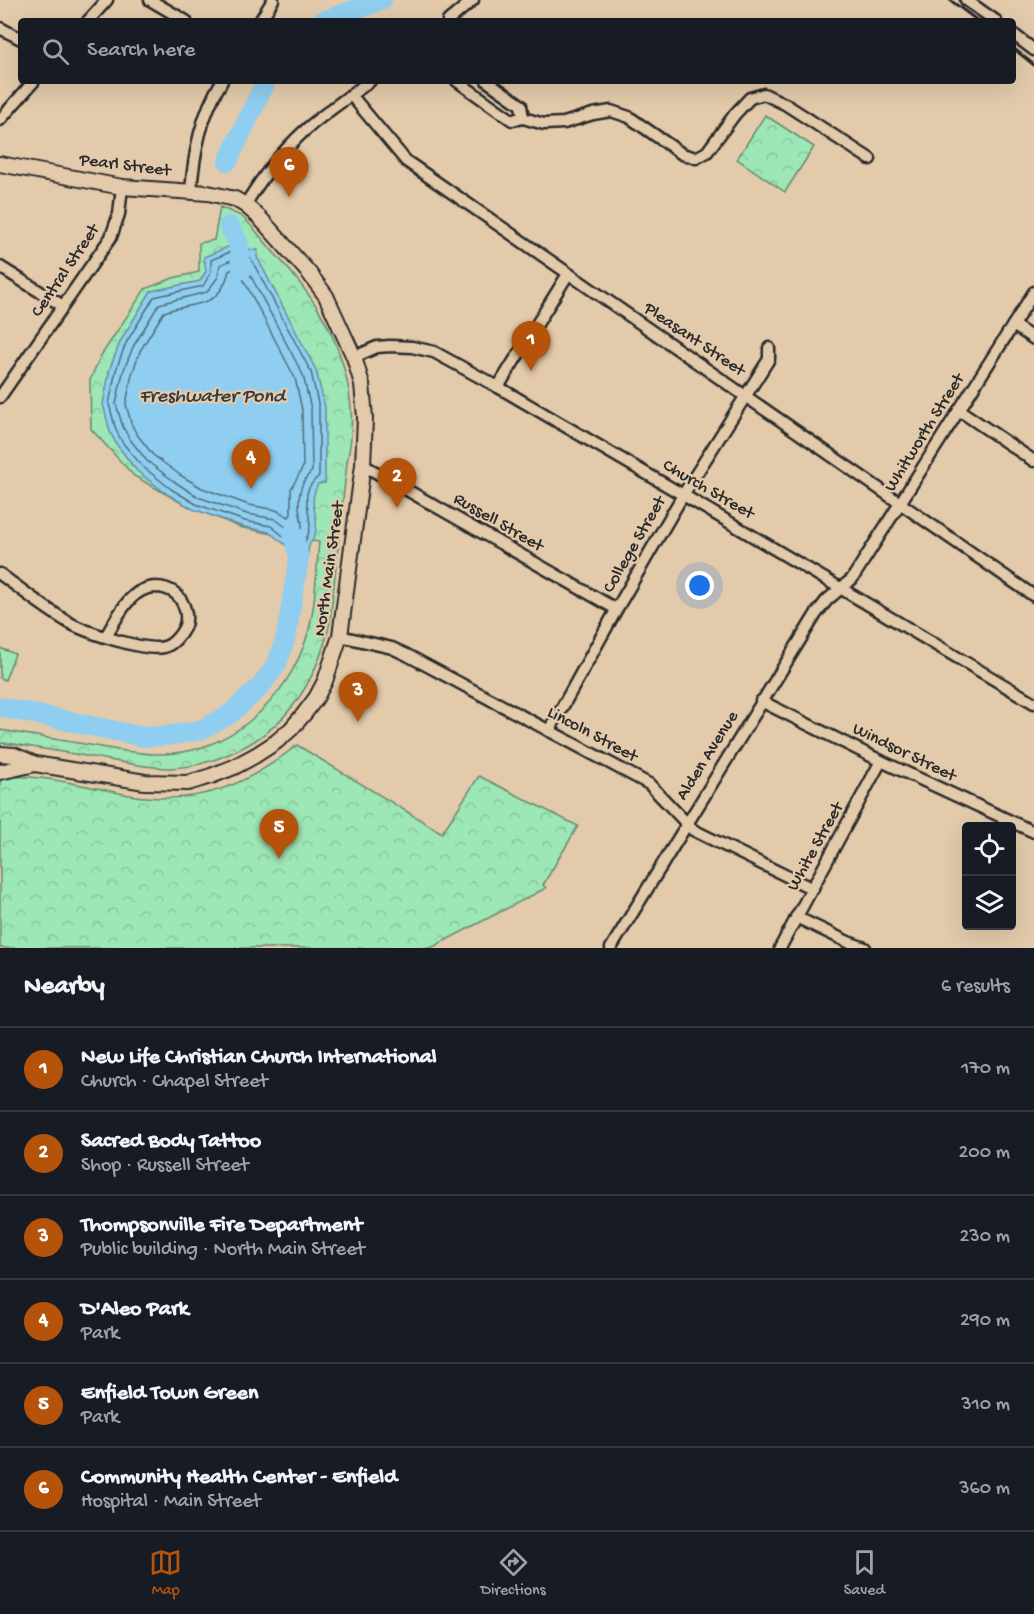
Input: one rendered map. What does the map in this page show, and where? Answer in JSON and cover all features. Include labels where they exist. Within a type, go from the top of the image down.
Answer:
[{"type":"street","points":[[91,18],[107,0]]},
{"type":"street","points":[[150,0],[181,18]]},
{"type":"street","points":[[262,18],[273,0]]},
{"type":"street","points":[[452,18],[473,0]]},
{"type":"street","points":[[966,0],[992,18]]},
{"type":"street","points":[[0,28],[18,37]]},
{"type":"street","points":[[1016,36],[1034,50]]},
{"type":"street","points":[[0,120],[31,84]]},
{"type":"street","points":[[191,191],[199,134],[209,106],[220,84]]},
{"type":"street","points":[[245,205],[266,173],[294,140],[309,126],[366,84]]},
{"type":"street","points":[[461,84],[512,120],[523,118],[544,124],[564,123],[611,111],[629,117],[682,153],[696,158],[707,152],[750,98],[764,94],[785,104],[870,159]]},
{"type":"street","points":[[491,84],[521,105],[523,118]]},
{"type":"street","name":"Pleasant Street","points":[[351,95],[406,161],[1034,596]]},
{"type":"street","name":"Pearl Street","points":[[0,164],[122,187],[191,191],[225,196],[245,205]]},
{"type":"street","name":"Central Street","points":[[0,397],[111,237],[119,214],[122,187]]},
{"type":"street","name":"North Main Street","points":[[0,754],[14,755],[35,764],[145,782],[188,783],[234,767],[256,756],[276,742],[304,714],[326,681],[340,636],[363,465],[365,418],[362,384],[354,357],[326,296],[259,217],[245,205]]},
{"type":"street","points":[[0,267],[63,306]]},
{"type":"street","points":[[498,387],[568,274]]},
{"type":"street","name":"Whitworth Street","points":[[841,588],[852,579],[1034,292]]},
{"type":"street","points":[[1013,325],[1034,339]]},
{"type":"street","name":"Church Street","points":[[354,357],[377,347],[390,346],[424,348],[435,352],[683,495],[1034,703]]},
{"type":"street","name":"College Street","points":[[549,730],[683,495],[769,359],[769,348]]},
{"type":"street","points":[[959,410],[1034,461]]},
{"type":"street","name":"Russell Street","points":[[363,465],[616,609]]},
{"type":"street","points":[[0,574],[68,622],[84,630],[144,647],[168,646],[177,638],[186,620],[184,606],[176,594],[165,587],[140,590],[134,594],[106,636]]},
{"type":"street","name":"Alden Avenue","points":[[611,948],[819,609],[841,588]]},
{"type":"street","name":"Lincoln Street","points":[[340,636],[400,651],[549,730],[649,784],[693,830],[813,889]]},
{"type":"street","name":"Windsor Street","points":[[761,701],[881,761],[1034,832]]},
{"type":"street","name":"White Street","points":[[780,948],[881,761]]},
{"type":"street","name":"North Main Street","points":[[0,772],[35,764]]},
{"type":"street","points":[[796,917],[836,937],[866,948]]},
{"type":"green space","points":[[765,115],[814,147],[785,192],[737,159]]},
{"type":"green space","name":"Freshwater Pond","points":[[220,207],[245,219],[310,297],[337,347],[348,384],[352,424],[350,443],[330,622],[317,664],[296,701],[267,732],[229,754],[201,764],[172,768],[155,767],[0,743],[0,730],[154,754],[181,752],[206,746],[230,735],[251,720],[270,702],[286,681],[299,658],[313,611],[319,542],[239,527],[180,502],[134,476],[91,429],[90,380],[100,357],[145,289],[173,278],[199,272],[199,243],[214,240]]},
{"type":"green space","points":[[0,648],[15,654],[5,680],[0,678]]},
{"type":"green space","points":[[297,745],[442,833],[479,776],[578,826],[543,885],[546,888],[431,948],[0,948],[0,778],[46,779],[138,796],[188,797],[227,787],[245,779]]},
{"type":"water","name":"Freshwater Pond","points":[[242,241],[244,250],[258,250],[257,257],[316,370],[325,407],[325,483],[318,484],[313,498],[316,531],[309,546],[307,559],[290,557],[288,547],[269,532],[244,527],[193,509],[167,494],[137,471],[117,445],[110,432],[103,404],[110,368],[121,340],[151,291],[200,281],[206,271],[204,257]]},
{"type":"waterway","points":[[331,18],[382,0]]},
{"type":"waterway","points":[[228,161],[265,84]]},
{"type":"waterway","points":[[229,226],[238,242],[242,269]]},
{"type":"waterway","points":[[0,707],[144,737],[201,730],[229,715],[260,687],[277,664],[286,636],[299,558],[293,533]]},
{"type":"railway","points":[[950,0],[974,18]]},
{"type":"railway","points":[[1016,50],[1034,65]]},
{"type":"place","name":"Community Health Center - Enfield","points":[[289,197]]},
{"type":"place","name":"New Life Christian Church International","points":[[531,371]]},
{"type":"place","name":"D'Aleo Park","points":[[251,489]]},
{"type":"place","name":"Sacred Body Tattoo","points":[[397,508]]},
{"type":"place","name":"Thompsonville Fire Department","points":[[358,722]]},
{"type":"place","name":"Enfield Town Green","points":[[279,859]]}]
